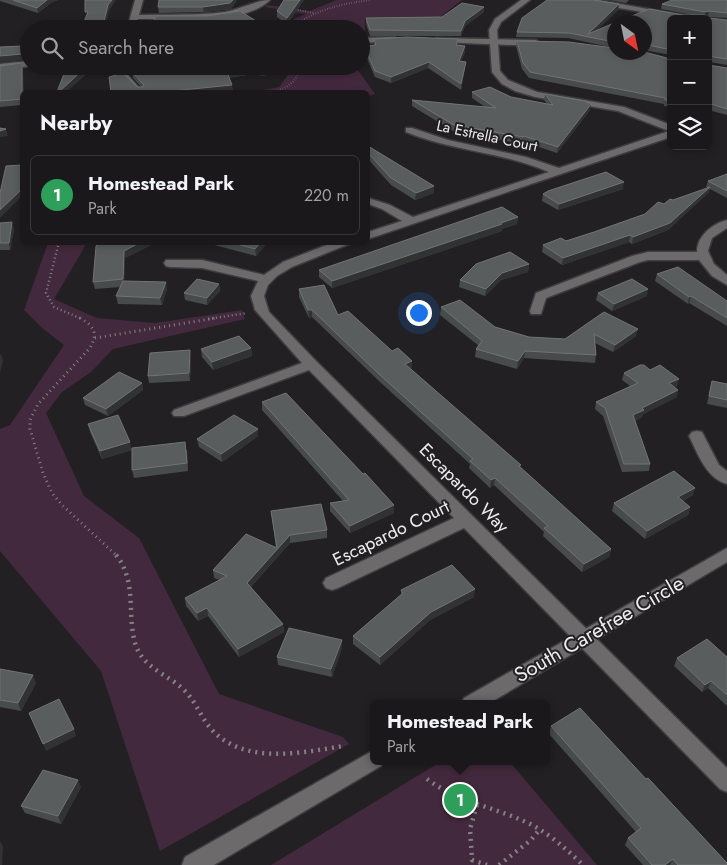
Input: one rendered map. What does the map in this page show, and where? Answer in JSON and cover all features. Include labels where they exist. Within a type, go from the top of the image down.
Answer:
[{"type":"street","points":[[133,20],[139,0]]},
{"type":"street","points":[[526,0],[498,22],[493,30],[496,72],[505,83],[536,94],[621,108],[667,127]]},
{"type":"street","points":[[584,0],[675,15]]},
{"type":"street","points":[[646,10],[655,0]]},
{"type":"street","points":[[134,17],[232,13],[264,2]]},
{"type":"street","points":[[370,41],[400,39]]},
{"type":"street","points":[[426,40],[549,43]]},
{"type":"street","points":[[0,67],[20,65]]},
{"type":"street","name":"La Estrella Court","points":[[409,130],[426,138],[532,160],[559,172]]},
{"type":"street","points":[[370,235],[667,135]]},
{"type":"street","points":[[370,202],[386,206],[410,221]]},
{"type":"street","points":[[727,223],[714,230],[703,241],[701,248],[703,256],[713,270],[727,281]]},
{"type":"street","points":[[261,311],[258,296],[261,287],[274,272],[291,262],[339,245]]},
{"type":"street","points":[[536,311],[540,296],[636,259],[648,256],[703,256]]},
{"type":"street","points":[[170,263],[202,264],[268,280]]},
{"type":"street","name":"Escapardo Way","points":[[261,311],[311,364],[727,782]]},
{"type":"street","points":[[179,413],[311,364]]},
{"type":"street","points":[[697,436],[713,468],[727,479]]},
{"type":"street","name":"Escapardo Court","points":[[332,583],[467,519]]},
{"type":"street","name":"South Carefree Circle","points":[[478,700],[727,554]]},
{"type":"street","points":[[193,865],[370,761]]},
{"type":"lane","points":[[127,75],[139,90]]},
{"type":"path","points":[[302,20],[339,5],[370,0]]},
{"type":"path","points":[[264,2],[316,13]]},
{"type":"path","points":[[278,90],[292,84],[298,75]]},
{"type":"path","points":[[58,245],[46,293],[47,301],[51,306],[82,319],[89,324],[95,332],[95,338],[90,348],[36,406],[30,419],[31,432],[46,486],[68,510],[114,552],[124,565],[129,583],[132,630],[137,650],[147,664],[182,687],[194,700],[214,731],[248,750],[266,753],[299,752],[343,746]]},
{"type":"path","points":[[95,338],[261,311]]},
{"type":"path","points":[[427,779],[440,790],[522,820],[540,829],[554,838],[583,865]]},
{"type":"path","points":[[477,805],[470,829],[472,860],[487,865]]},
{"type":"path","points":[[499,865],[531,840],[540,829]]},
{"type":"shaded area","points":[[336,0],[462,0],[439,18],[292,20],[306,14],[265,7],[267,5],[310,11]]},
{"type":"shaded area","points":[[288,75],[361,75],[375,94],[370,95],[370,90],[263,90],[279,87]]},
{"type":"shaded area","points":[[47,245],[86,245],[54,299],[97,318],[155,323],[242,310],[245,319],[113,349],[91,372],[62,392],[46,413],[84,496],[139,538],[219,694],[343,737],[349,744],[160,851],[101,671],[0,551],[0,429],[10,425],[64,345],[42,328],[24,310]]},
{"type":"shaded area","points":[[435,765],[512,765],[597,865],[271,865]]},
{"type":"building","points":[[13,0],[47,0],[37,8]]},
{"type":"building","points":[[85,0],[112,0],[108,5],[104,20],[85,20],[88,12],[85,12]]},
{"type":"building","points":[[159,0],[233,0],[230,3],[203,7],[158,7]]},
{"type":"building","points":[[284,0],[300,0],[287,18],[277,11]]},
{"type":"building","points":[[547,0],[593,0],[619,4],[588,34],[607,26],[607,41],[569,33],[517,32],[522,18]]},
{"type":"building","points":[[672,0],[727,0],[727,13],[705,12],[662,4]]},
{"type":"building","points":[[462,3],[484,7],[465,21],[461,31],[370,30],[370,20],[366,18],[442,17]]},
{"type":"building","points":[[649,9],[684,15],[667,15],[667,49],[652,46],[652,15],[634,15]]},
{"type":"building","points":[[240,11],[254,20],[154,20],[156,16],[207,16]]},
{"type":"building","points":[[712,18],[727,20],[727,59],[712,57]]},
{"type":"building","points":[[407,37],[458,39],[456,45],[465,46],[459,61],[466,62],[461,84],[429,62],[391,77],[375,71],[370,60],[370,46],[376,45],[374,39]]},
{"type":"building","points":[[517,41],[569,42],[607,47],[607,60],[652,60],[652,54],[667,58],[667,100],[665,98],[530,72],[523,63]]},
{"type":"building","points":[[20,46],[20,54],[0,56],[0,47]]},
{"type":"building","points":[[20,63],[22,90],[20,90],[20,99],[0,101],[0,66]]},
{"type":"building","points":[[712,66],[727,68],[727,109],[712,104]]},
{"type":"building","points":[[64,75],[77,75],[61,90],[58,90]]},
{"type":"building","points":[[125,75],[137,87],[143,87],[144,85],[135,75],[228,75],[232,85],[182,90],[111,90],[109,77]]},
{"type":"building","points":[[490,87],[511,97],[553,105],[545,94],[591,104],[558,147],[524,136],[454,125],[412,100],[496,108],[472,92]]},
{"type":"building","points":[[370,147],[434,186],[416,193],[391,178],[370,155]]},
{"type":"building","points":[[20,165],[20,191],[0,210],[0,193],[6,166]]},
{"type":"building","points":[[606,172],[624,182],[559,204],[543,194],[548,191]]},
{"type":"building","points":[[727,174],[727,191],[708,181]]},
{"type":"building","points":[[710,187],[670,223],[633,237],[630,235],[563,258],[543,245],[561,238],[566,241],[594,232],[645,214],[658,202],[664,204],[670,199],[673,200]]},
{"type":"building","points":[[502,207],[518,217],[332,281],[319,270]]},
{"type":"building","points":[[12,222],[9,243],[0,243],[0,223]]},
{"type":"building","points":[[135,245],[124,251],[123,279],[93,282],[96,246]]},
{"type":"building","points":[[241,245],[258,245],[255,249]]},
{"type":"building","points":[[510,252],[529,264],[502,273],[486,289],[460,280],[476,264]]},
{"type":"building","points":[[678,267],[727,301],[727,318],[691,296],[689,297],[657,274]]},
{"type":"building","points":[[197,279],[219,284],[207,298],[184,293]]},
{"type":"building","points":[[632,279],[648,289],[614,304],[598,293]]},
{"type":"building","points":[[123,281],[166,282],[160,298],[116,296]]},
{"type":"building","points":[[324,285],[338,315],[348,311],[392,351],[398,348],[412,361],[405,364],[521,465],[519,466],[611,549],[584,564],[544,528],[548,526],[495,478],[491,480],[470,461],[473,459],[380,375],[312,310],[308,310],[299,289]]},
{"type":"building","points":[[460,300],[495,327],[529,337],[565,339],[604,312],[638,329],[615,345],[594,334],[596,355],[525,351],[518,361],[476,349],[482,341],[441,307]]},
{"type":"building","points":[[239,336],[251,348],[212,362],[201,349]]},
{"type":"building","points":[[190,350],[189,373],[148,376],[150,353]]},
{"type":"building","points":[[644,365],[650,370],[660,365],[679,379],[669,383],[678,390],[642,408],[644,410],[633,415],[650,464],[624,464],[605,408],[596,402],[638,383],[624,373]]},
{"type":"building","points":[[119,372],[142,383],[106,409],[83,398]]},
{"type":"building","points":[[712,381],[727,384],[727,400],[709,396]]},
{"type":"building","points":[[286,393],[394,505],[350,526],[330,503],[349,500],[262,402]]},
{"type":"building","points":[[118,415],[130,442],[100,451],[88,424]]},
{"type":"building","points":[[234,415],[258,429],[221,454],[197,439]]},
{"type":"building","points":[[185,442],[187,463],[132,470],[132,448]]},
{"type":"building","points":[[674,471],[695,488],[678,497],[690,507],[647,531],[614,503]]},
{"type":"building","points":[[321,504],[327,530],[290,535],[247,583],[283,624],[238,649],[207,608],[197,613],[185,598],[227,576],[213,570],[246,534],[277,548],[271,511]]},
{"type":"building","points":[[452,565],[475,589],[431,612],[380,657],[353,636],[403,593],[401,590]]},
{"type":"building","points":[[289,628],[342,640],[331,669],[277,657]]},
{"type":"building","points":[[707,639],[727,657],[727,695],[711,681],[705,685],[677,658]]},
{"type":"building","points":[[0,669],[33,675],[18,703],[0,700]]},
{"type":"building","points":[[59,699],[74,729],[43,744],[29,713]]},
{"type":"building","points":[[580,708],[646,779],[648,778],[727,865],[678,865],[673,859],[665,865],[652,865],[628,838],[641,828],[551,726]]},
{"type":"building","points":[[43,770],[78,780],[58,816],[21,806]]},
{"type":"place","name":"Homestead Park","points":[[460,800]]}]
